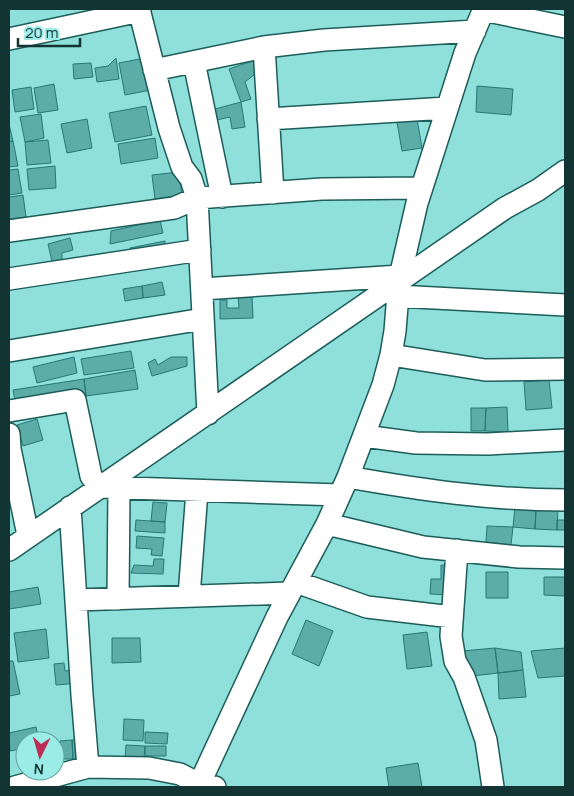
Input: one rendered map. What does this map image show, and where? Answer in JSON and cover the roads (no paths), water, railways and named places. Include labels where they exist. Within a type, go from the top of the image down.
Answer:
[{"type":"street","points":[[14,787],[39,784],[88,767],[149,768],[180,774],[204,786],[277,616],[327,524],[344,486],[383,385],[391,355],[399,284],[421,188],[465,53],[484,9],[565,27]]},
{"type":"street","points":[[9,39],[139,10],[169,128],[182,167],[190,179],[198,198],[208,414]]},
{"type":"street","points":[[154,70],[264,47],[324,40],[475,31]]},
{"type":"street","points":[[264,47],[273,193]]},
{"type":"street","points":[[194,62],[222,197]]},
{"type":"street","points":[[268,119],[447,108]]},
{"type":"street","points":[[9,550],[70,507],[109,488],[208,414],[399,284],[505,208],[538,190],[565,172]]},
{"type":"street","points":[[9,231],[174,208],[198,198],[322,189],[421,188]]},
{"type":"street","points":[[9,279],[200,250]]},
{"type":"street","points":[[202,289],[399,284],[565,305]]},
{"type":"street","points":[[9,352],[203,319]]},
{"type":"street","points":[[391,355],[485,370],[565,370]]},
{"type":"street","points":[[9,410],[75,400],[77,402],[91,476],[109,488],[197,491],[344,486],[418,489],[520,500],[565,500]]},
{"type":"street","points":[[364,436],[416,443],[488,444],[565,440]]},
{"type":"street","points":[[9,444],[28,535]]},
{"type":"street","points":[[109,488],[118,599]]},
{"type":"street","points":[[189,596],[197,491]]},
{"type":"street","points":[[70,507],[88,767]]},
{"type":"street","points":[[327,524],[409,544],[519,557],[565,558]]},
{"type":"street","points":[[457,550],[451,636],[455,661],[464,677],[486,740],[493,787]]},
{"type":"street","points":[[76,600],[189,596],[292,588],[367,607],[452,617]]}]
